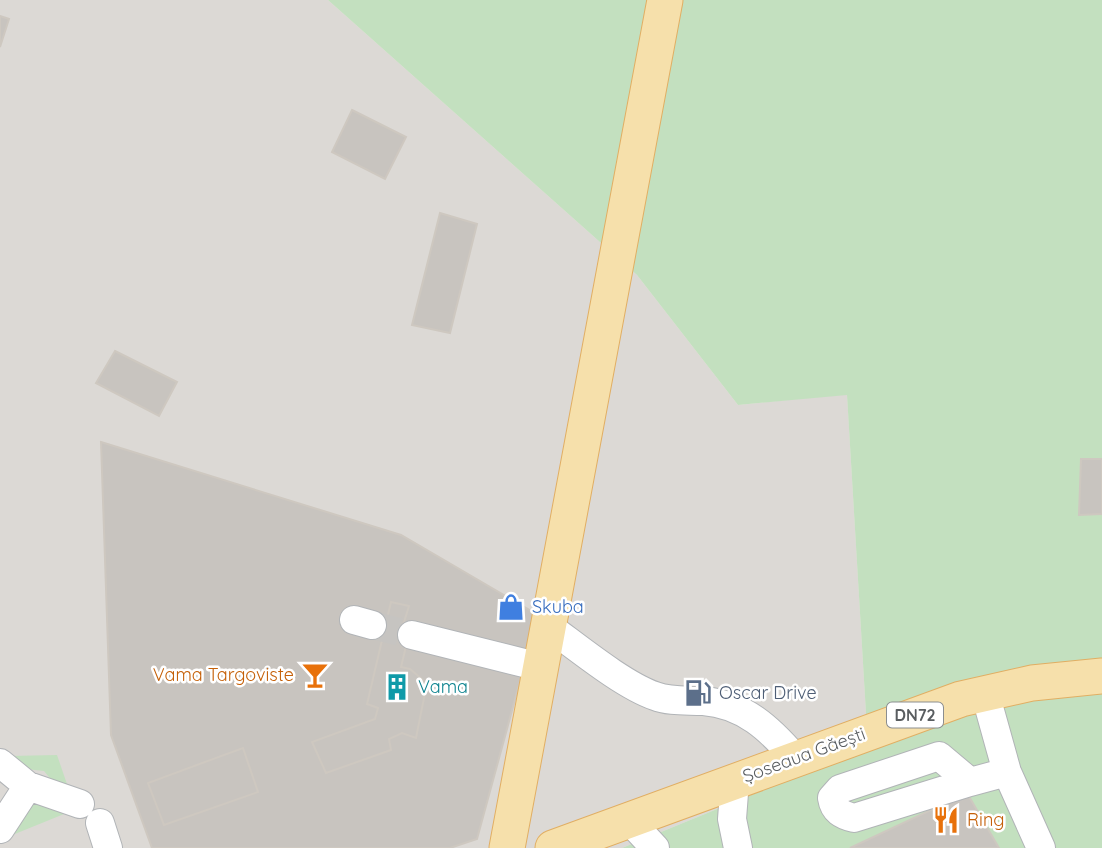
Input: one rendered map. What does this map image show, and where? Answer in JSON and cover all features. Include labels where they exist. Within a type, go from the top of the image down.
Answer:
[{"type":"main road","points":[[507,848],[665,0]]},
{"type":"main road","name":"Șoseaua Găești","points":[[553,848],[961,699],[1032,683],[1102,676]]},
{"type":"street","points":[[548,626],[591,658],[653,696],[719,703],[735,708],[761,722],[795,758]]},
{"type":"street","points":[[412,635],[540,667]]},
{"type":"street","points":[[985,693],[1007,772],[1041,848]]},
{"type":"street","points":[[0,763],[28,786],[96,825]]},
{"type":"street","points":[[970,782],[1007,772]]},
{"type":"street","points":[[729,845],[735,780]]},
{"type":"street","points":[[0,829],[28,786]]},
{"type":"street","points":[[629,820],[655,848]]},
{"type":"shaded area","points":[[0,0],[328,0],[637,275],[738,405],[847,394],[868,747],[622,848],[0,848]]},
{"type":"green space","points":[[328,0],[1102,0],[1102,848],[622,848],[868,747],[847,395],[738,405],[637,275]]},
{"type":"green space","points":[[57,755],[68,787],[54,783],[44,771],[26,769],[9,756]]},
{"type":"green space","points":[[32,801],[69,812],[5,838]]},
{"type":"building","points":[[0,16],[9,19],[0,47]]},
{"type":"building","points":[[352,110],[406,137],[385,179],[332,152]]},
{"type":"building","points":[[440,213],[477,224],[450,333],[412,325]]},
{"type":"building","points":[[115,351],[177,382],[159,416],[96,383]]},
{"type":"building","name":"Vama Targoviste","points":[[101,442],[401,535],[538,615],[477,839],[450,848],[152,848],[111,735]]},
{"type":"building","points":[[1081,459],[1102,459],[1102,514],[1079,515]]},
{"type":"building","name":"Vama","points":[[391,602],[409,606],[399,638],[407,642],[401,667],[410,669],[423,680],[425,693],[416,738],[402,733],[389,739],[391,750],[326,773],[312,742],[375,719],[378,708],[367,704]]},
{"type":"building","points":[[243,748],[258,792],[164,825],[148,783]]},
{"type":"building","name":"Ring","points":[[967,793],[999,848],[850,848]]},
{"type":"tunnel","points":[[372,625],[412,635]]},
{"type":"place","name":"Skuba","points":[[511,607]]},
{"type":"place","name":"Vama Targoviste","points":[[315,675]]},
{"type":"place","name":"Vama","points":[[397,687]]},
{"type":"place","name":"Oscar Drive","points":[[698,693]]},
{"type":"place","name":"Ring","points":[[946,820]]}]
